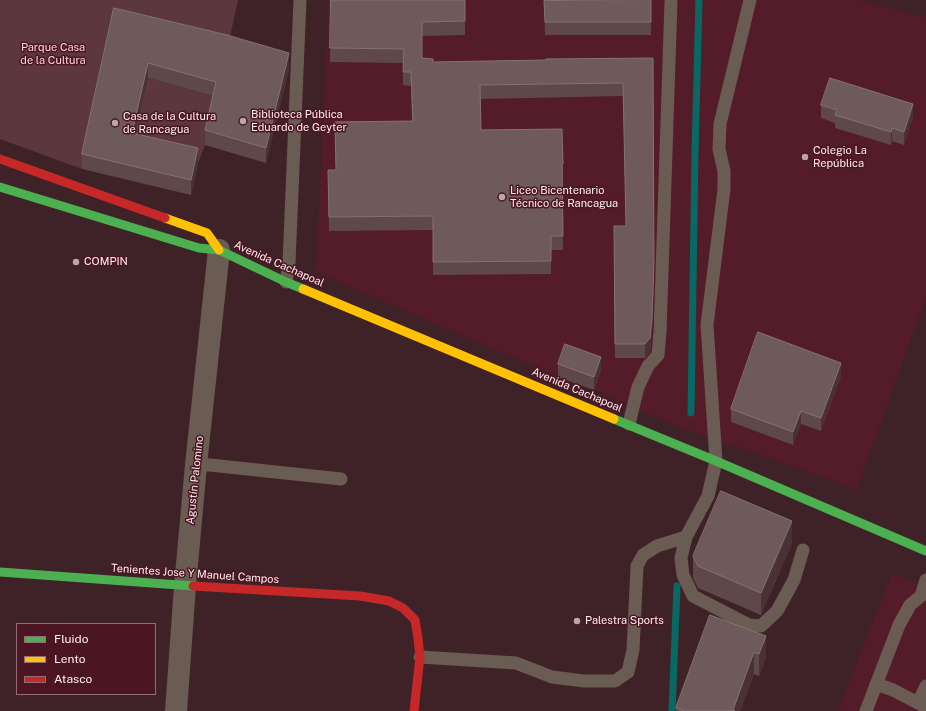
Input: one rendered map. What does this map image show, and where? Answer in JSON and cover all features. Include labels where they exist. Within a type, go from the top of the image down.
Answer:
[{"type":"main road","name":"Avenida Cachapoal","points":[[0,159],[206,233],[219,250]]},
{"type":"main road","name":"Avenida Cachapoal","points":[[0,187],[199,248],[219,250],[286,282],[629,424],[926,551]]},
{"type":"main road","name":"Tenientes Jose Y Manuel Campos","points":[[0,572],[185,586],[360,596],[389,601],[403,608],[415,620],[420,657]]},
{"type":"main road","points":[[414,711],[420,657]]},
{"type":"street","name":"Agustín Palomino","points":[[176,711],[196,465],[219,250]]},
{"type":"lane","points":[[286,282],[289,263],[300,0]]},
{"type":"lane","points":[[750,0],[720,124],[719,149],[724,171],[724,189],[707,325],[716,461],[708,496],[686,537],[682,558],[683,575],[693,596],[749,625],[761,626],[777,611],[794,580],[803,550]]},
{"type":"lane","points":[[629,424],[638,388],[648,366],[658,355],[661,316],[671,2]]},
{"type":"lane","points":[[196,465],[210,465],[341,479]]},
{"type":"lane","points":[[708,496],[722,501]]},
{"type":"lane","points":[[420,657],[516,663],[552,676],[584,681],[615,681],[628,672],[633,650],[638,566],[643,555],[657,546],[686,537]]},
{"type":"lane","points":[[866,711],[899,625],[910,605],[923,598],[926,580]]},
{"type":"lane","points":[[876,684],[893,690],[922,705],[926,686]]},
{"type":"shaded area","points":[[329,0],[857,0],[926,17],[926,297],[857,489],[676,426],[594,390],[558,377],[316,272]]},
{"type":"shaded area","points":[[892,573],[926,587],[926,711],[838,711]]},
{"type":"green space","name":"Parque Casa de la Cultura","points":[[0,0],[238,0],[227,50],[114,24],[82,169],[0,139]]},
{"type":"green space","points":[[148,78],[216,97],[205,145],[198,163],[132,148]]},
{"type":"building","points":[[331,0],[465,0],[465,21],[422,22],[422,58],[433,59],[433,62],[653,58],[654,262],[650,338],[645,344],[615,344],[614,226],[626,226],[623,83],[480,85],[481,130],[562,129],[563,236],[551,236],[551,261],[433,262],[433,216],[329,217],[328,170],[336,170],[335,122],[413,121],[411,72],[403,72],[404,49],[330,48]]},
{"type":"building","points":[[651,0],[651,22],[545,22],[544,1]]},
{"type":"building","points":[[114,8],[227,35],[289,53],[266,148],[205,130],[216,82],[148,63],[132,133],[198,148],[191,180],[82,154]]},
{"type":"building","points":[[830,78],[913,104],[904,132],[892,128],[891,132],[835,115],[837,110],[821,105]]},
{"type":"building","points":[[758,332],[841,363],[821,418],[801,411],[793,432],[731,409]]},
{"type":"building","points":[[565,344],[601,357],[594,377],[558,364]]},
{"type":"building","points":[[721,491],[792,521],[761,593],[698,566],[693,556]]},
{"type":"building","points":[[710,615],[766,636],[759,654],[754,652],[733,710],[735,711],[684,711],[676,708]]},
{"type":"waterway","points":[[691,413],[699,0]]},
{"type":"waterway","points":[[672,711],[677,586]]},
{"type":"traffic: fast","points":[[0,187],[199,248],[219,250],[303,289]]},
{"type":"traffic: fast","points":[[614,419],[926,551]]},
{"type":"traffic: fast","points":[[0,572],[193,586]]},
{"type":"traffic: slow","points":[[165,218],[207,233],[219,250]]},
{"type":"traffic: slow","points":[[303,289],[614,419]]},
{"type":"traffic: jam","points":[[0,159],[165,218]]},
{"type":"traffic: jam","points":[[193,586],[360,596],[389,601],[403,608],[415,620],[418,638],[420,657],[414,711]]},
{"type":"place","name":"Biblioteca Pública Eduardo de Geyter","points":[[243,121]]},
{"type":"place","name":"Casa de la Cultura de Rancagua","points":[[115,123]]},
{"type":"place","name":"Colegio La República","points":[[805,157]]},
{"type":"place","name":"Liceo Bicentenario Técnico de Rancagua","points":[[502,197]]},
{"type":"place","name":"COMPIN","points":[[76,262]]},
{"type":"place","name":"Palestra Sports","points":[[577,621]]}]
